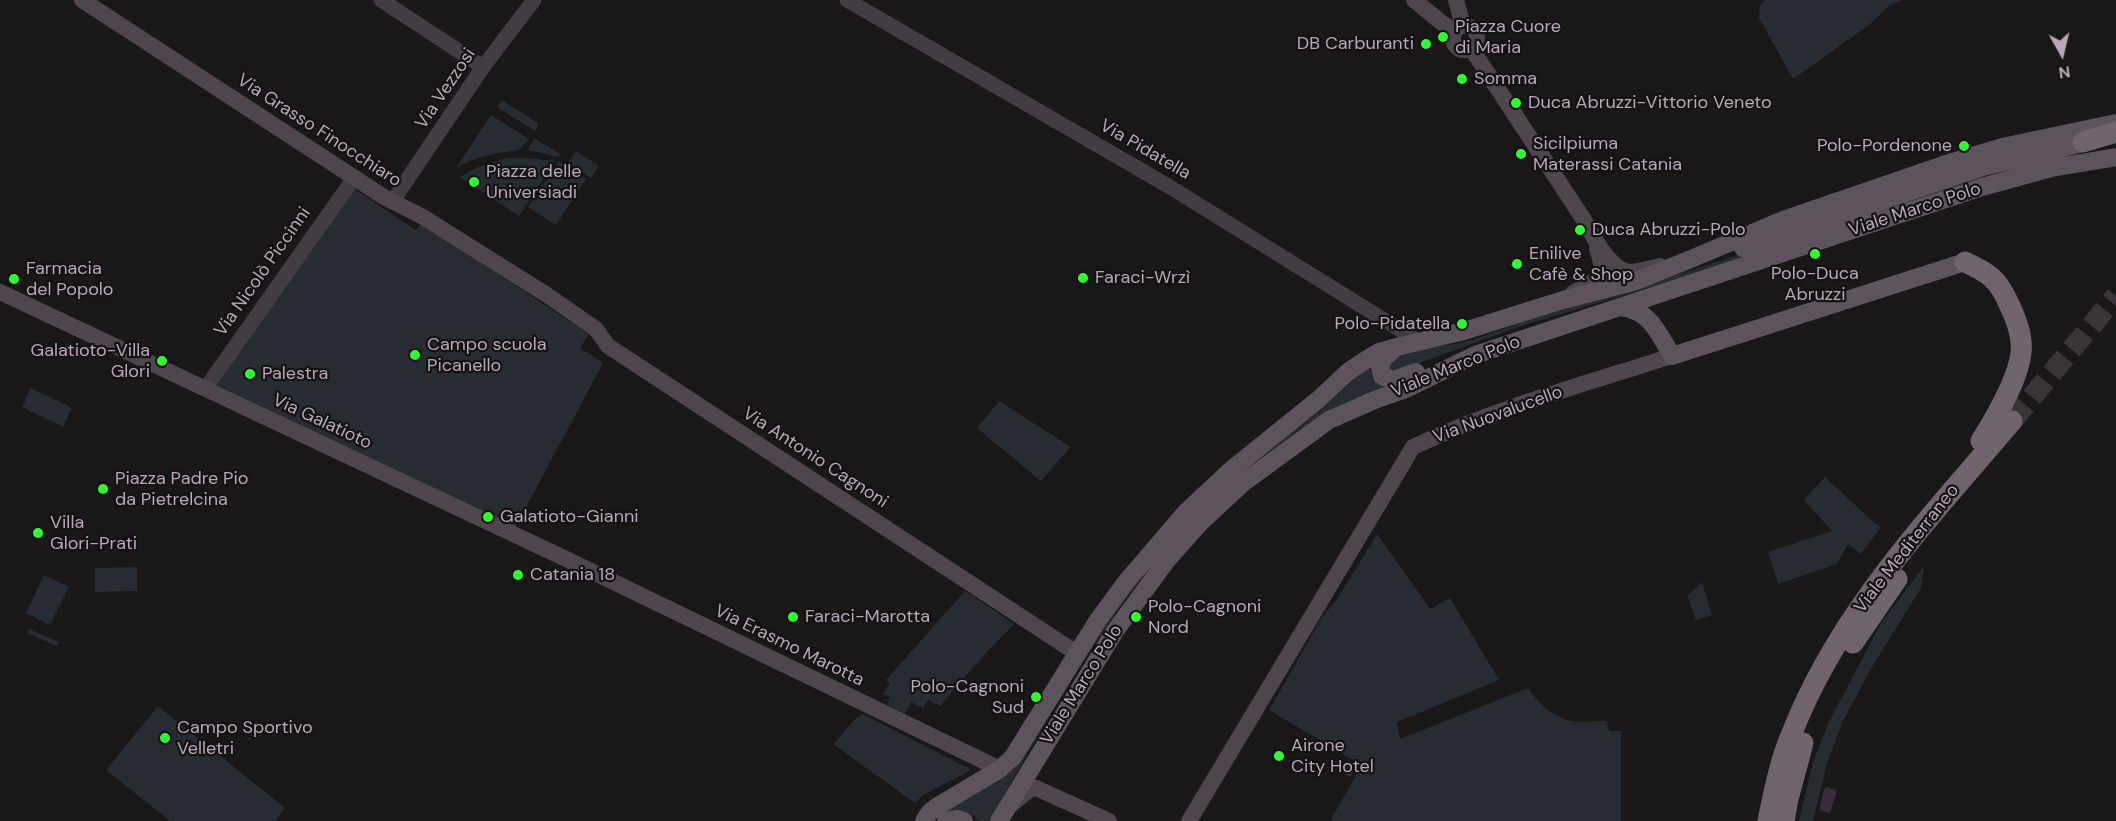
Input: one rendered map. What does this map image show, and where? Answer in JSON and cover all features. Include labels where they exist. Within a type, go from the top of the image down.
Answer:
[{"type":"highway","points":[[2083,142],[2115,127]]},
{"type":"highway","points":[[1860,605],[1874,576],[1888,556],[1972,456],[1997,415],[2018,366],[2021,353],[2019,329],[2006,295],[1992,276],[1965,261]]},
{"type":"highway","name":"Viale Mediterraneo","points":[[1784,821],[1799,754],[1828,686],[1857,637],[1897,579],[1956,497],[2016,424]]},
{"type":"highway","name":"Viale Mediterraneo","points":[[1768,821],[1791,733],[1815,681],[1860,605],[1893,561],[1956,497]]},
{"type":"main road","name":"Via Grasso Finocchiaro","points":[[82,0],[354,178],[392,202],[423,217],[537,289]]},
{"type":"main road","points":[[1414,0],[1442,23],[1459,28],[1472,28],[1476,34],[1476,40],[1471,48],[1584,220],[1594,239],[1602,261],[1602,272],[1597,280],[1563,300]]},
{"type":"main road","points":[[1456,0],[1459,28]]},
{"type":"main road","points":[[1594,239],[1612,263],[1626,271],[1631,272],[1691,260],[1782,220],[1952,162],[2002,147],[2115,127]]},
{"type":"main road","name":"Viale Marco Polo","points":[[924,821],[938,806],[1000,769],[1013,757],[1098,620],[1126,582],[1186,512],[1231,470],[1319,399],[1348,372],[1379,352],[1464,331],[1563,300],[1636,281],[1691,260],[1746,247],[1983,167],[2083,142]]},
{"type":"main road","name":"Viale Marco Polo","points":[[1003,815],[1115,630],[1167,560],[1200,524],[1243,483],[1329,420],[1406,389],[1475,355],[1982,187],[2071,164],[2114,158]]},
{"type":"main road","name":"Via Nuovalucello","points":[[1190,821],[1413,447],[1490,414],[1965,261]]},
{"type":"main road","name":"Via Antonio Cagnoni","points":[[537,289],[596,329],[608,346],[1078,654]]},
{"type":"main road","points":[[1651,322],[1652,307],[1670,291]]},
{"type":"main road","name":"Via Galatioto","points":[[0,292],[562,557]]},
{"type":"main road","points":[[1621,307],[1643,313],[1672,356]]},
{"type":"main road","points":[[1397,346],[1380,365],[1380,372],[1387,379],[1400,379],[1426,368],[1475,355]]},
{"type":"main road","name":"Via Erasmo Marotta","points":[[562,557],[1000,769]]},
{"type":"main road","points":[[1003,815],[1023,794],[1036,788],[1108,821]]},
{"type":"main road","points":[[946,821],[958,819],[964,821]]},
{"type":"street","points":[[381,0],[483,67]]},
{"type":"street","name":"Via Vezzosi","points":[[392,202],[483,67],[534,0]]},
{"type":"street","name":"Via Pidatella","points":[[847,0],[1170,187],[1418,341]]},
{"type":"street","name":"Via Nicolò Piccinni","points":[[205,389],[354,178]]},
{"type":"shaded area","points":[[1764,0],[1901,0],[1889,6],[1870,24],[1793,79],[1759,18],[1760,6]]},
{"type":"shaded area","points":[[502,100],[539,124],[535,131],[497,107]]},
{"type":"shaded area","points":[[491,115],[529,139],[519,150],[479,158],[456,168]]},
{"type":"shaded area","points":[[534,138],[560,154],[558,157],[528,150]]},
{"type":"shaded area","points":[[576,151],[599,166],[591,178],[568,163]]},
{"type":"shaded area","points":[[507,158],[555,161],[519,216],[460,177],[478,167]]},
{"type":"shaded area","points":[[559,161],[586,179],[556,225],[528,207]]},
{"type":"shaded area","name":"Campo scuola Picanello","points":[[355,189],[416,230],[421,223],[589,334],[580,348],[603,363],[515,528],[217,385]]},
{"type":"shaded area","points":[[1790,238],[1791,241],[1684,277],[1521,326],[1389,374],[1387,364],[1403,354],[1474,339]]},
{"type":"shaded area","points":[[1373,365],[1379,382],[1393,387],[1338,406],[1324,414],[1223,490],[1192,519],[1162,553],[1107,626],[1082,664],[989,821],[979,821],[971,814],[961,811],[941,814],[1006,776],[1012,770],[1117,607],[1164,546],[1190,517],[1236,475],[1317,413]]},
{"type":"shaded area","points":[[31,388],[72,408],[63,427],[22,407]]},
{"type":"shaded area","points":[[999,401],[1071,447],[1041,481],[977,428]]},
{"type":"shaded area","points":[[1825,477],[1880,528],[1861,554],[1848,544],[1837,564],[1778,584],[1768,552],[1832,531],[1804,500]]},
{"type":"shaded area","points":[[1377,534],[1430,609],[1450,598],[1499,680],[1397,722],[1400,739],[1528,688],[1545,707],[1558,716],[1583,722],[1607,721],[1609,731],[1621,731],[1621,821],[1330,821],[1362,765],[1269,710],[1322,617],[1336,601]]},
{"type":"shaded area","points":[[1924,566],[1921,588],[1872,667],[1843,721],[1827,763],[1813,821],[1799,821],[1813,762],[1829,722],[1881,623]]},
{"type":"shaded area","points":[[137,567],[137,591],[95,592],[95,568]]},
{"type":"shaded area","points":[[44,575],[69,587],[50,625],[26,613]]},
{"type":"shaded area","points":[[1702,582],[1712,615],[1696,620],[1687,596]]},
{"type":"shaded area","points":[[965,591],[1014,624],[940,706],[928,700],[923,708],[911,702],[905,714],[887,704],[890,697],[883,694],[890,684],[886,680]]},
{"type":"shaded area","points":[[29,629],[59,642],[57,646],[27,633]]},
{"type":"shaded area","name":"Campo Sportivo Velletri","points":[[158,706],[285,808],[275,821],[170,821],[106,770]]},
{"type":"shaded area","points":[[863,714],[972,770],[923,795],[915,803],[833,744],[857,717]]},
{"type":"shaded area","points":[[1347,761],[1357,767],[1350,777],[1340,771]]},
{"type":"shaded area","points":[[1825,787],[1837,790],[1830,813],[1819,810]]},
{"type":"tunnel","points":[[2012,421],[2116,296]]},
{"type":"place","name":"Piazza Cuore di Maria","points":[[1443,37]]},
{"type":"place","name":"DB Carburanti","points":[[1426,44]]},
{"type":"place","name":"Somma","points":[[1462,79]]},
{"type":"place","name":"Duca Abruzzi-Vittorio Veneto","points":[[1516,103]]},
{"type":"place","name":"Polo-Pordenone","points":[[1964,146]]},
{"type":"place","name":"Sicilpiuma Materassi Catania","points":[[1521,154]]},
{"type":"place","name":"Piazza delle Universiadi","points":[[474,182]]},
{"type":"place","name":"Duca Abruzzi-Polo","points":[[1580,230]]},
{"type":"place","name":"Polo-Duca Abruzzi","points":[[1815,254]]},
{"type":"place","name":"Enilive Cafè & Shop","points":[[1517,264]]},
{"type":"place","name":"Faraci-Wrzì","points":[[1083,278]]},
{"type":"place","name":"Farmacia del Popolo","points":[[14,279]]},
{"type":"place","name":"Polo-Pidatella","points":[[1462,324]]},
{"type":"place","name":"Campo scuola Picanello","points":[[415,355]]},
{"type":"place","name":"Galatioto-Villa Glori","points":[[162,361]]},
{"type":"place","name":"Palestra","points":[[250,374]]},
{"type":"place","name":"Piazza Padre Pio da Pietrelcina","points":[[103,489]]},
{"type":"place","name":"Galatioto-Gianni","points":[[488,517]]},
{"type":"place","name":"Villa Glori-Prati","points":[[38,533]]},
{"type":"place","name":"Catania 18","points":[[518,575]]},
{"type":"place","name":"Faraci-Marotta","points":[[793,617]]},
{"type":"place","name":"Polo-Cagnoni Nord","points":[[1136,617]]},
{"type":"place","name":"Polo-Cagnoni Sud","points":[[1036,697]]},
{"type":"place","name":"Campo Sportivo Velletri","points":[[165,738]]},
{"type":"place","name":"Airone City Hotel","points":[[1279,756]]}]
